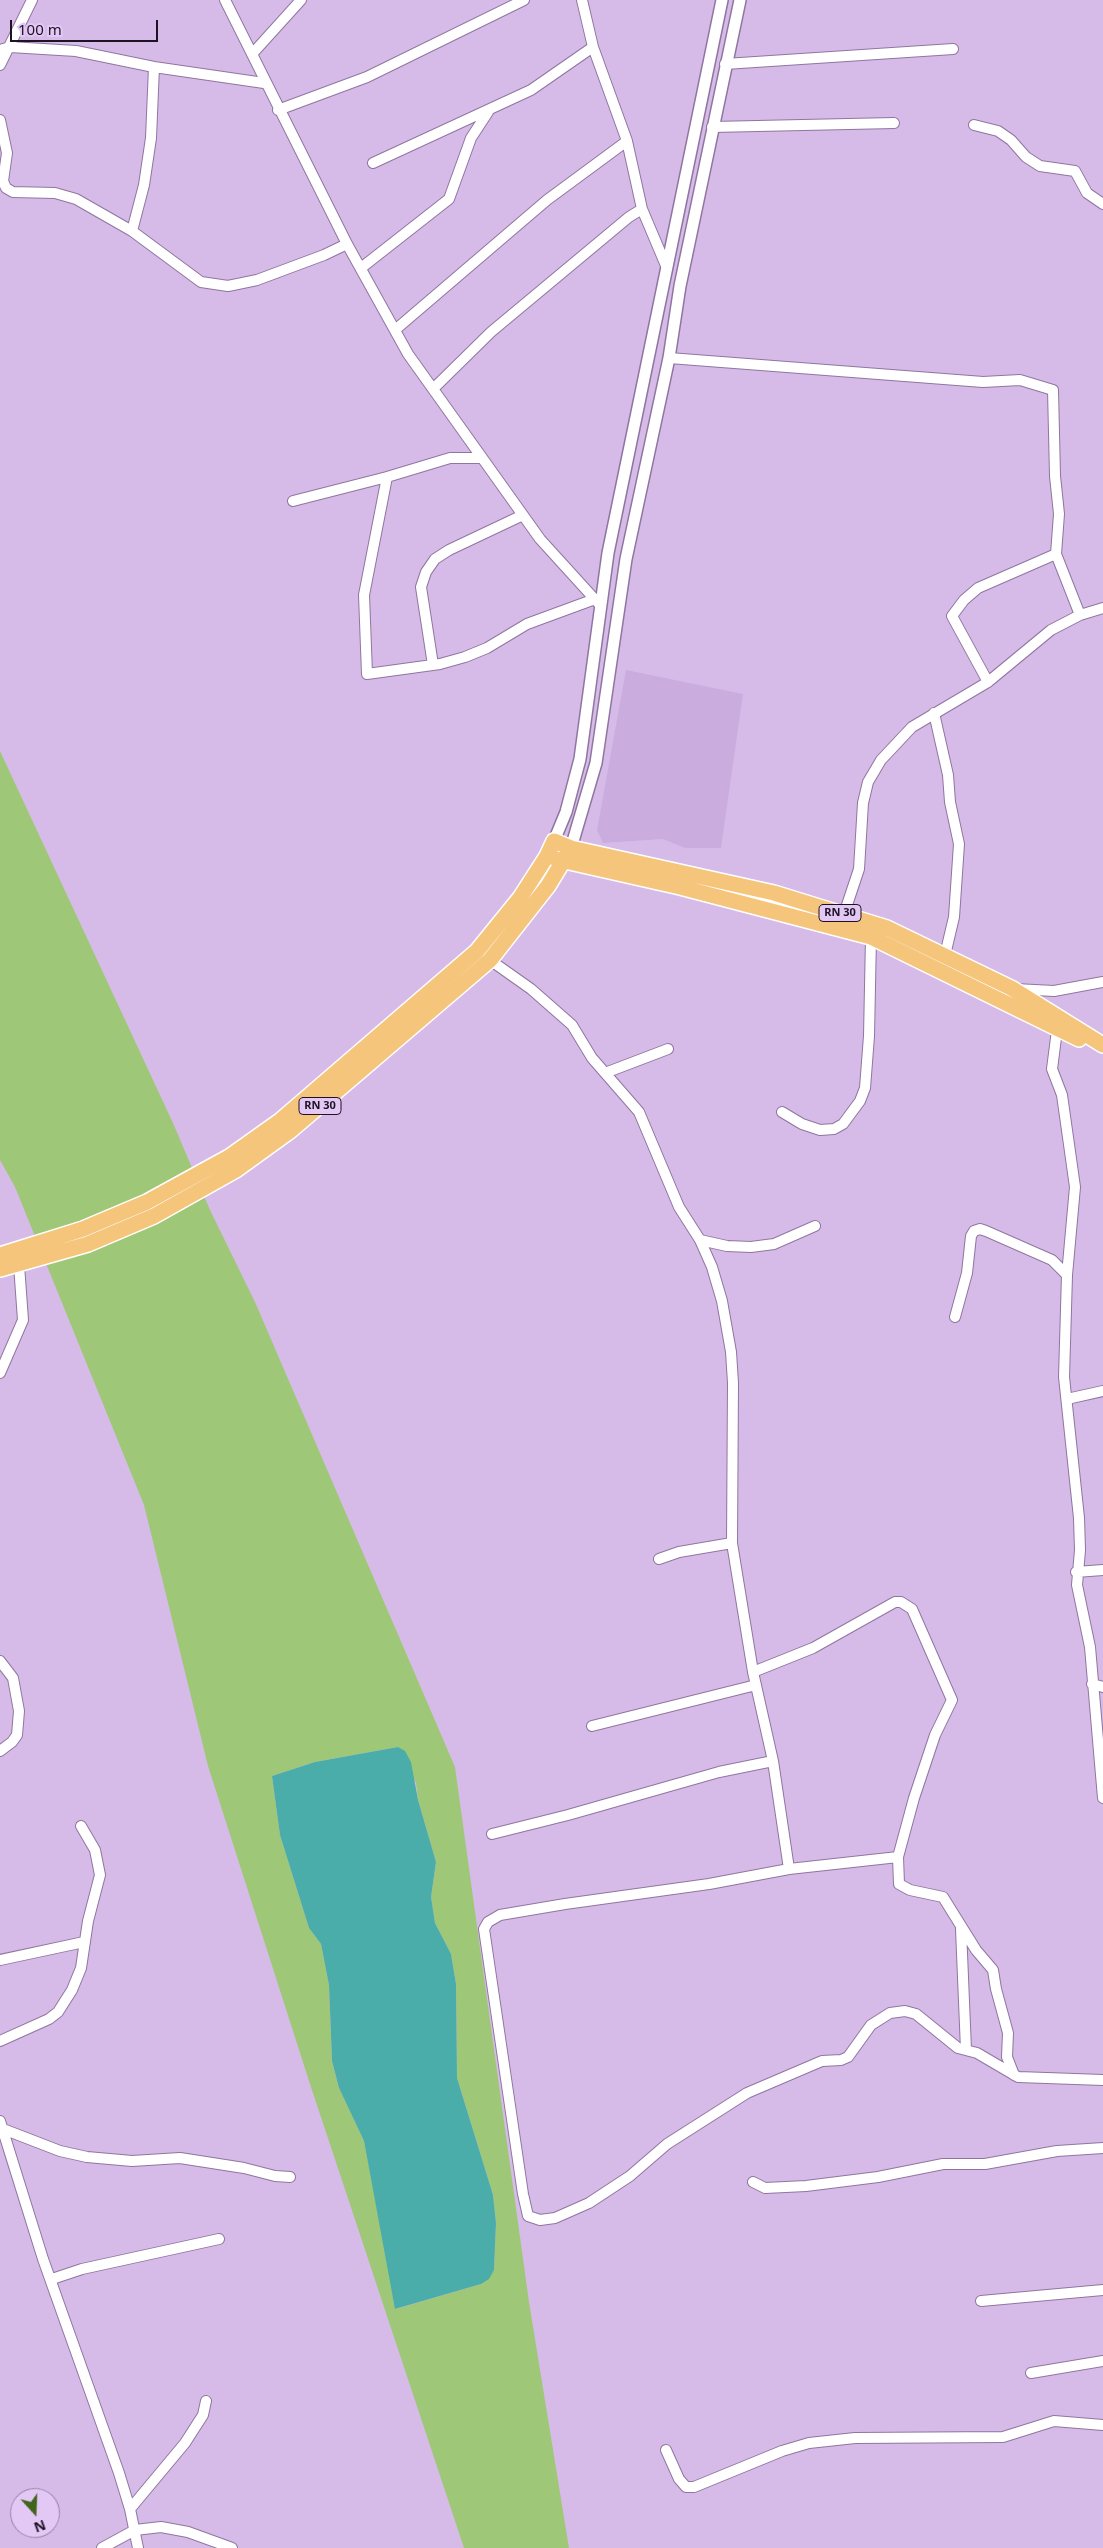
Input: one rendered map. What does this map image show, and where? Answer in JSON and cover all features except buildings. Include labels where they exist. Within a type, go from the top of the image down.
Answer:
[{"type":"main road","name":"RN 30","points":[[0,1255],[83,1229],[147,1202],[229,1157],[281,1120],[477,951],[520,898],[548,856],[554,841],[571,848],[774,893],[887,928],[1011,988],[1103,1045]]},
{"type":"main road","name":"RN 30","points":[[0,1269],[88,1244],[154,1216],[236,1170],[290,1131],[490,960],[548,886],[571,848]]},
{"type":"main road","name":"RN 30","points":[[548,856],[563,862],[680,887],[871,937],[1057,1030],[1103,1049]]},
{"type":"street","points":[[0,65],[32,0]]},
{"type":"street","points":[[225,0],[253,52],[264,83],[347,244],[395,330],[433,389],[540,539],[597,602]]},
{"type":"street","points":[[253,52],[301,0]]},
{"type":"street","points":[[278,110],[367,77],[524,0]]},
{"type":"street","points":[[582,0],[593,47],[627,141],[642,208],[667,268]]},
{"type":"street","points":[[554,841],[566,812],[580,758],[597,602],[722,0]]},
{"type":"street","points":[[571,848],[596,763],[626,559],[669,358],[680,286],[712,127],[740,0]]},
{"type":"street","points":[[0,50],[10,47],[76,51],[154,67],[264,83]]},
{"type":"street","points":[[373,163],[531,90],[593,47]]},
{"type":"street","points":[[725,64],[953,49]]},
{"type":"street","points":[[132,231],[144,185],[151,138],[154,67]]},
{"type":"street","points":[[361,268],[449,200],[471,138],[489,111]]},
{"type":"street","points":[[0,120],[7,153],[3,181],[6,188],[13,192],[55,193],[76,199],[132,231],[201,282],[228,286],[257,280],[324,255],[347,244]]},
{"type":"street","points":[[712,127],[894,123]]},
{"type":"street","points":[[974,125],[998,131],[1011,140],[1026,157],[1040,166],[1075,171],[1087,193],[1103,204]]},
{"type":"street","points":[[395,330],[547,200],[627,141]]},
{"type":"street","points":[[433,389],[491,332],[642,208]]},
{"type":"street","points":[[669,358],[983,382],[1020,380],[1053,390],[1055,476],[1059,514],[1056,554],[1080,615]]},
{"type":"street","points":[[293,501],[387,477],[450,458],[482,458]]},
{"type":"street","points":[[387,477],[364,595],[367,674],[433,665],[465,657],[487,648],[527,624],[597,602]]},
{"type":"street","points":[[433,665],[422,587],[426,572],[434,559],[449,550],[523,515]]},
{"type":"street","points":[[988,682],[952,616],[964,600],[978,588],[1056,554]]},
{"type":"street","points":[[844,914],[859,870],[863,803],[868,782],[882,760],[912,727],[988,682],[1035,641],[1051,630],[1080,615],[1103,608]]},
{"type":"street","points":[[934,713],[948,775],[950,802],[959,844],[954,917],[945,955]]},
{"type":"street","points":[[782,1112],[802,1124],[820,1130],[834,1129],[843,1124],[860,1101],[865,1088],[869,1036],[871,937]]},
{"type":"street","points":[[490,960],[531,989],[572,1026],[592,1058],[638,1112],[679,1207],[700,1240],[712,1268],[722,1301],[731,1352],[733,1383],[732,1543],[756,1685],[772,1761],[789,1869]]},
{"type":"street","points":[[1011,988],[1054,991],[1103,982]]},
{"type":"street","points":[[1057,1030],[1052,1069],[1062,1096],[1075,1187],[1067,1275],[1063,1354],[1079,1518],[1080,1550],[1076,1572],[1090,1647],[1103,1798]]},
{"type":"street","points":[[605,1073],[668,1049]]},
{"type":"street","points":[[700,1240],[727,1246],[751,1247],[774,1244],[815,1226]]},
{"type":"street","points":[[955,1317],[966,1273],[971,1236],[974,1231],[980,1229],[986,1231],[1004,1241],[1052,1260],[1067,1275]]},
{"type":"street","points":[[1052,1260],[1070,1249]]},
{"type":"street","points":[[0,1373],[23,1320],[19,1265]]},
{"type":"street","points":[[1067,1399],[1103,1391]]},
{"type":"street","points":[[659,1559],[679,1552],[732,1543]]},
{"type":"street","points":[[1076,1572],[1103,1570]]},
{"type":"street","points":[[754,1672],[813,1648],[894,1602],[901,1602],[912,1609],[952,1700],[935,1735],[898,1857],[899,1884],[910,1890],[944,1897],[954,1912],[961,1929],[994,1970],[996,1988],[1008,2032],[1007,2057],[1014,2075]]},
{"type":"street","points":[[0,1661],[13,1678],[19,1711],[18,1735],[0,1751]]},
{"type":"street","points":[[1092,1684],[1103,1687]]},
{"type":"street","points":[[592,1726],[756,1685]]},
{"type":"street","points":[[492,1834],[568,1815],[719,1772],[772,1761]]},
{"type":"street","points":[[0,2041],[49,2019],[58,2012],[72,1990],[81,1968],[84,1942],[100,1875],[95,1850],[81,1826]]},
{"type":"street","points":[[898,1857],[789,1869],[709,1884],[500,1915],[488,1922],[484,1929],[508,2084],[522,2194],[528,2216],[540,2220],[555,2218],[589,2203],[630,2176],[667,2144],[747,2093],[822,2062],[841,2060],[848,2057],[871,2025],[890,2013],[904,2011],[916,2014],[946,2039],[966,2050],[977,2053],[1014,2075],[1023,2078],[1103,2080]]},
{"type":"street","points":[[961,1929],[966,2050]]},
{"type":"street","points":[[0,1960],[84,1942]]},
{"type":"street","points":[[1,2127],[60,2150],[87,2156],[132,2161],[180,2158],[244,2168],[275,2176],[290,2177]]},
{"type":"street","points":[[1,2127],[43,2259],[52,2279],[130,2509],[138,2548]]},
{"type":"street","points":[[753,2182],[771,2188],[806,2186],[878,2177],[943,2164],[985,2164],[1057,2151],[1103,2148]]},
{"type":"street","points":[[52,2279],[82,2269],[219,2238]]},
{"type":"street","points":[[980,2301],[1103,2290]]},
{"type":"street","points":[[1031,2373],[1103,2361]]},
{"type":"street","points":[[130,2509],[185,2443],[203,2415],[206,2401]]},
{"type":"street","points":[[666,2450],[679,2479],[686,2487],[694,2487],[782,2451],[809,2444],[856,2438],[1003,2437],[1054,2421],[1103,2425]]},
{"type":"street","points":[[102,2548],[135,2530],[161,2527],[188,2532],[232,2548]]},
{"type":"shaded area","points":[[626,670],[743,694],[721,848],[685,848],[663,839],[603,843],[597,830]]},
{"type":"shaded area","points":[[0,751],[173,1123],[210,1210],[255,1302],[455,1767],[529,2302],[569,2548],[464,2548],[309,2081],[208,1766],[144,1505],[15,1187],[0,1160]],"holes":[[[398,1747],[416,1783],[418,1800],[436,1862],[431,1897],[435,1923],[451,1954],[456,1984],[457,2078],[493,2195],[496,2223],[494,2270],[481,2284],[396,2309],[364,2141],[339,2088],[332,2061],[329,1985],[321,1944],[309,1928],[280,1835],[272,1776],[315,1762]]]},
{"type":"shaded area","points":[[398,1747],[405,1751],[411,1762],[418,1800],[436,1862],[431,1897],[435,1923],[451,1954],[456,1984],[457,2078],[493,2195],[496,2223],[494,2270],[489,2279],[481,2284],[395,2309],[364,2141],[339,2088],[332,2061],[329,1985],[321,1944],[309,1928],[280,1835],[272,1776],[315,1762]]}]
